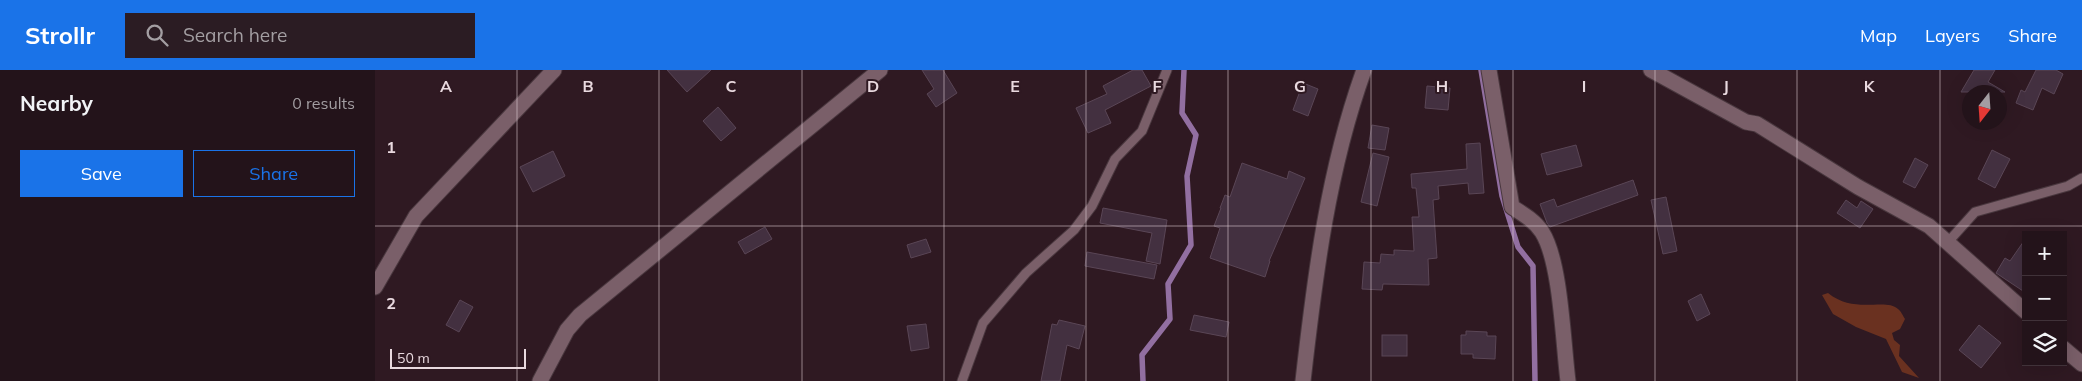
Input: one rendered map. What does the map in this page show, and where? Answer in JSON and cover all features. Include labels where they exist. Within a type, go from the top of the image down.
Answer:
[{"type":"street","points":[[375,287],[416,216],[554,70]]},
{"type":"street","points":[[540,381],[567,330],[580,315],[880,70]]},
{"type":"street","points":[[1303,381],[1326,206],[1335,166],[1364,70]]},
{"type":"street","points":[[1489,70],[1513,207],[1530,219],[1542,232],[1555,268],[1567,381]]},
{"type":"street","points":[[1651,70],[1745,122],[1757,124],[1857,187],[1929,226],[2022,308]]},
{"type":"street","points":[[2067,351],[2082,364]]},
{"type":"lane","points":[[962,381],[983,323],[1025,273],[1068,236],[1092,206],[1115,158],[1142,132],[1167,70]]},
{"type":"lane","points":[[1948,242],[1975,212],[2068,186],[2082,178]]},
{"type":"shaded area","points":[[1828,293],[1838,300],[1849,303],[1885,305],[1899,310],[1905,319],[1900,329],[1892,333],[1894,340],[1900,345],[1899,356],[1919,378],[1902,372],[1886,339],[1856,327],[1833,314],[1822,295]]},
{"type":"building","points":[[667,70],[711,70],[687,92]]},
{"type":"building","points":[[922,70],[943,70],[957,93],[936,107],[927,94],[934,89]]},
{"type":"building","points":[[1133,70],[1142,70],[1151,86],[1105,110],[1111,123],[1088,133],[1076,108],[1107,94],[1103,86]]},
{"type":"building","points":[[1974,70],[1995,70],[1988,82],[1993,85],[1965,85]]},
{"type":"building","points":[[2036,70],[2056,70],[2063,74],[2054,94],[2042,88],[2033,110],[2016,103],[2021,90],[2025,92]]},
{"type":"building","points":[[1303,83],[1318,89],[1308,116],[1293,110]]},
{"type":"building","points":[[1427,86],[1450,88],[1448,110],[1425,108]]},
{"type":"building","points":[[718,107],[736,128],[721,141],[703,121]]},
{"type":"building","points":[[1372,125],[1389,128],[1385,150],[1368,148]]},
{"type":"building","points":[[1480,143],[1484,193],[1469,194],[1468,183],[1438,186],[1439,199],[1433,200],[1437,258],[1428,259],[1429,285],[1383,284],[1382,290],[1362,289],[1364,262],[1380,263],[1381,254],[1394,255],[1394,250],[1414,251],[1412,217],[1419,217],[1416,188],[1412,188],[1411,174],[1467,169],[1466,144]]},
{"type":"building","points":[[1576,145],[1582,166],[1547,175],[1541,154]]},
{"type":"building","points":[[1992,150],[2010,159],[1995,188],[1978,179]]},
{"type":"building","points":[[553,151],[565,176],[533,192],[520,167]]},
{"type":"building","points":[[1373,153],[1389,157],[1377,206],[1361,202]]},
{"type":"building","points":[[1915,158],[1928,165],[1915,188],[1903,182]]},
{"type":"building","points":[[1242,163],[1287,179],[1289,171],[1305,178],[1269,261],[1265,277],[1210,258],[1220,228],[1214,226],[1220,208],[1225,195],[1230,197]]},
{"type":"building","points":[[1633,180],[1638,195],[1550,227],[1547,223],[1540,204],[1554,199],[1557,207]]},
{"type":"building","points":[[1666,197],[1677,251],[1663,254],[1651,200]]},
{"type":"building","points":[[1846,200],[1857,208],[1861,201],[1873,209],[1860,228],[1837,213]]},
{"type":"building","points":[[1103,208],[1167,220],[1160,264],[1146,261],[1152,233],[1100,223]]},
{"type":"building","points":[[765,227],[772,239],[745,254],[738,242]]},
{"type":"building","points":[[926,239],[931,252],[911,258],[907,245]]},
{"type":"building","points":[[2022,244],[2022,290],[1996,273],[2005,258],[2010,261]]},
{"type":"building","points":[[1087,252],[1157,265],[1154,279],[1085,266]]},
{"type":"building","points":[[1701,294],[1710,314],[1697,321],[1688,301]]},
{"type":"building","points":[[460,300],[473,307],[459,332],[446,325]]},
{"type":"building","points":[[1194,315],[1229,322],[1226,337],[1190,330]]},
{"type":"building","points":[[1059,320],[1085,326],[1079,349],[1067,345],[1060,381],[1041,381],[1052,324],[1057,325]]},
{"type":"building","points":[[926,324],[929,348],[911,351],[907,326]]},
{"type":"building","points":[[1979,325],[2001,343],[1981,368],[1959,350]]},
{"type":"building","points":[[1466,331],[1487,332],[1487,336],[1496,336],[1495,359],[1473,358],[1473,354],[1461,354],[1461,335],[1466,335]]},
{"type":"building","points":[[1382,335],[1407,335],[1407,356],[1382,356]]},
{"type":"waterway","points":[[1143,381],[1142,355],[1170,319],[1168,284],[1191,245],[1187,176],[1196,135],[1182,113],[1184,70]]},
{"type":"waterway","points":[[1481,70],[1502,196],[1518,247],[1533,266],[1535,381]]}]
